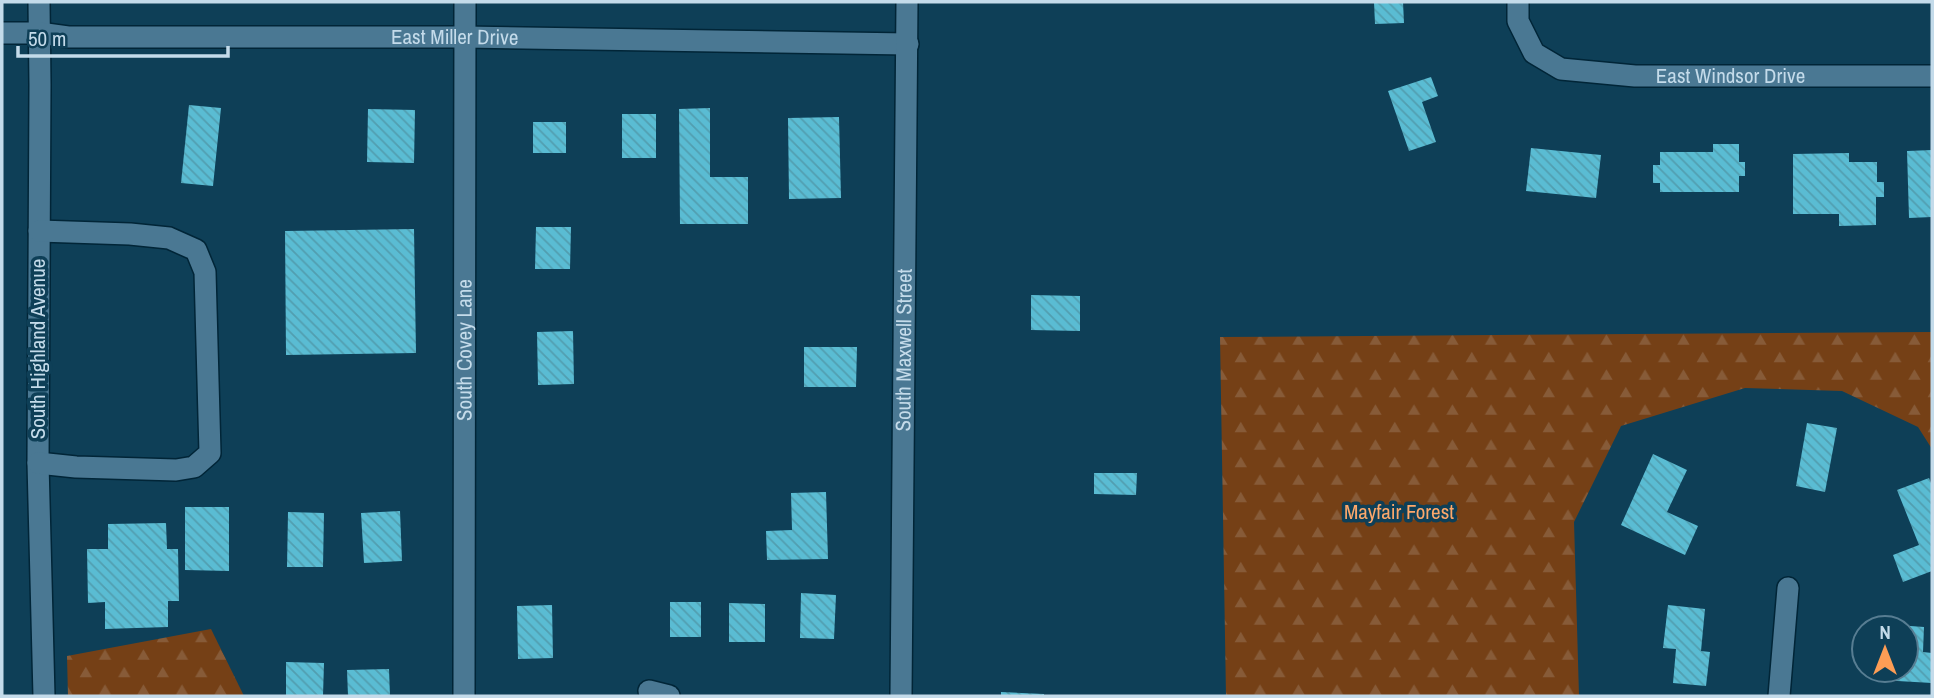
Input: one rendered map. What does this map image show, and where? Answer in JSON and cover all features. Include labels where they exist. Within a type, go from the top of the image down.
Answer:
[{"type":"street","name":"South Highland Avenue","points":[[38,2],[38,463],[44,696]]},
{"type":"street","name":"South Covey Lane","points":[[464,696],[465,2]]},
{"type":"street","name":"South Maxwell Street","points":[[901,696],[907,2]]},
{"type":"street","name":"East Windsor Drive","points":[[1518,2],[1518,21],[1534,53],[1561,69],[1635,76],[1932,76]]},
{"type":"street","name":"East Miller Drive","points":[[2,33],[39,33],[68,37],[464,37],[908,44]]},
{"type":"street","points":[[38,231],[169,238],[196,250],[205,272],[210,453],[194,467],[176,470],[38,463]]},
{"type":"street","points":[[1779,696],[1788,588]]},
{"type":"green space","name":"Mayfair Forest","points":[[1932,332],[1932,449],[1918,427],[1842,391],[1745,388],[1621,426],[1574,522],[1579,696],[1226,696],[1220,337]]},
{"type":"green space","points":[[211,629],[244,696],[68,696],[67,656]]},
{"type":"building","points":[[1374,2],[1403,2],[1404,23],[1375,24]]},
{"type":"building","points":[[1431,77],[1438,96],[1422,102],[1436,142],[1409,151],[1388,91]]},
{"type":"building","points":[[189,105],[221,108],[213,186],[181,183]]},
{"type":"building","points":[[710,108],[710,177],[748,177],[748,224],[680,224],[679,109]]},
{"type":"building","points":[[368,109],[415,110],[414,163],[367,162]]},
{"type":"building","points":[[622,114],[656,114],[656,158],[622,158]]},
{"type":"building","points":[[839,117],[841,198],[789,199],[788,118]]},
{"type":"building","points":[[533,122],[566,122],[566,153],[533,153]]},
{"type":"building","points":[[1713,144],[1739,144],[1739,162],[1745,162],[1745,176],[1739,176],[1739,192],[1660,192],[1660,183],[1653,183],[1653,165],[1660,165],[1660,152],[1713,152]]},
{"type":"building","points":[[1531,148],[1601,155],[1596,198],[1526,191]]},
{"type":"building","points":[[1932,150],[1932,217],[1909,218],[1907,151]]},
{"type":"building","points":[[1849,153],[1849,162],[1877,162],[1877,182],[1884,182],[1884,197],[1876,197],[1876,225],[1839,226],[1839,214],[1793,214],[1793,154]]},
{"type":"building","points":[[536,227],[571,227],[570,269],[535,269]]},
{"type":"building","points":[[414,229],[416,353],[286,355],[285,231]]},
{"type":"building","points":[[1031,295],[1080,296],[1080,331],[1031,330]]},
{"type":"building","points":[[573,331],[574,384],[538,385],[537,332]]},
{"type":"building","points":[[804,347],[857,347],[856,387],[804,387]]},
{"type":"building","points":[[1807,423],[1837,428],[1825,492],[1796,486]]},
{"type":"building","points":[[1653,454],[1687,470],[1667,512],[1698,526],[1685,555],[1621,525]]},
{"type":"building","points":[[1094,473],[1137,473],[1136,495],[1094,494]]},
{"type":"building","points":[[1929,478],[1932,485],[1932,571],[1903,582],[1893,555],[1919,545],[1897,490]]},
{"type":"building","points":[[826,492],[828,559],[767,560],[766,531],[792,530],[791,493]]},
{"type":"building","points":[[185,507],[229,507],[229,571],[185,570]]},
{"type":"building","points":[[400,511],[402,561],[364,563],[361,513]]},
{"type":"building","points":[[288,512],[324,513],[323,567],[287,567]]},
{"type":"building","points":[[166,523],[167,549],[178,549],[179,601],[168,601],[168,627],[105,629],[105,602],[88,603],[87,549],[108,549],[108,524]]},
{"type":"building","points":[[801,593],[836,595],[834,639],[800,638]]},
{"type":"building","points":[[670,602],[701,602],[701,637],[670,637]]},
{"type":"building","points":[[729,603],[765,604],[765,642],[729,642]]},
{"type":"building","points":[[552,605],[553,658],[518,659],[517,606]]},
{"type":"building","points":[[1668,605],[1705,609],[1701,651],[1710,652],[1706,686],[1673,683],[1676,649],[1663,648]]},
{"type":"building","points":[[1920,627],[1924,627],[1923,652],[1932,653],[1932,683],[1920,682]]},
{"type":"building","points":[[286,662],[324,663],[323,696],[286,696]]},
{"type":"building","points":[[389,669],[390,696],[348,696],[347,670]]},
{"type":"building","points":[[1001,692],[1044,694],[1044,696],[1001,696]]}]
